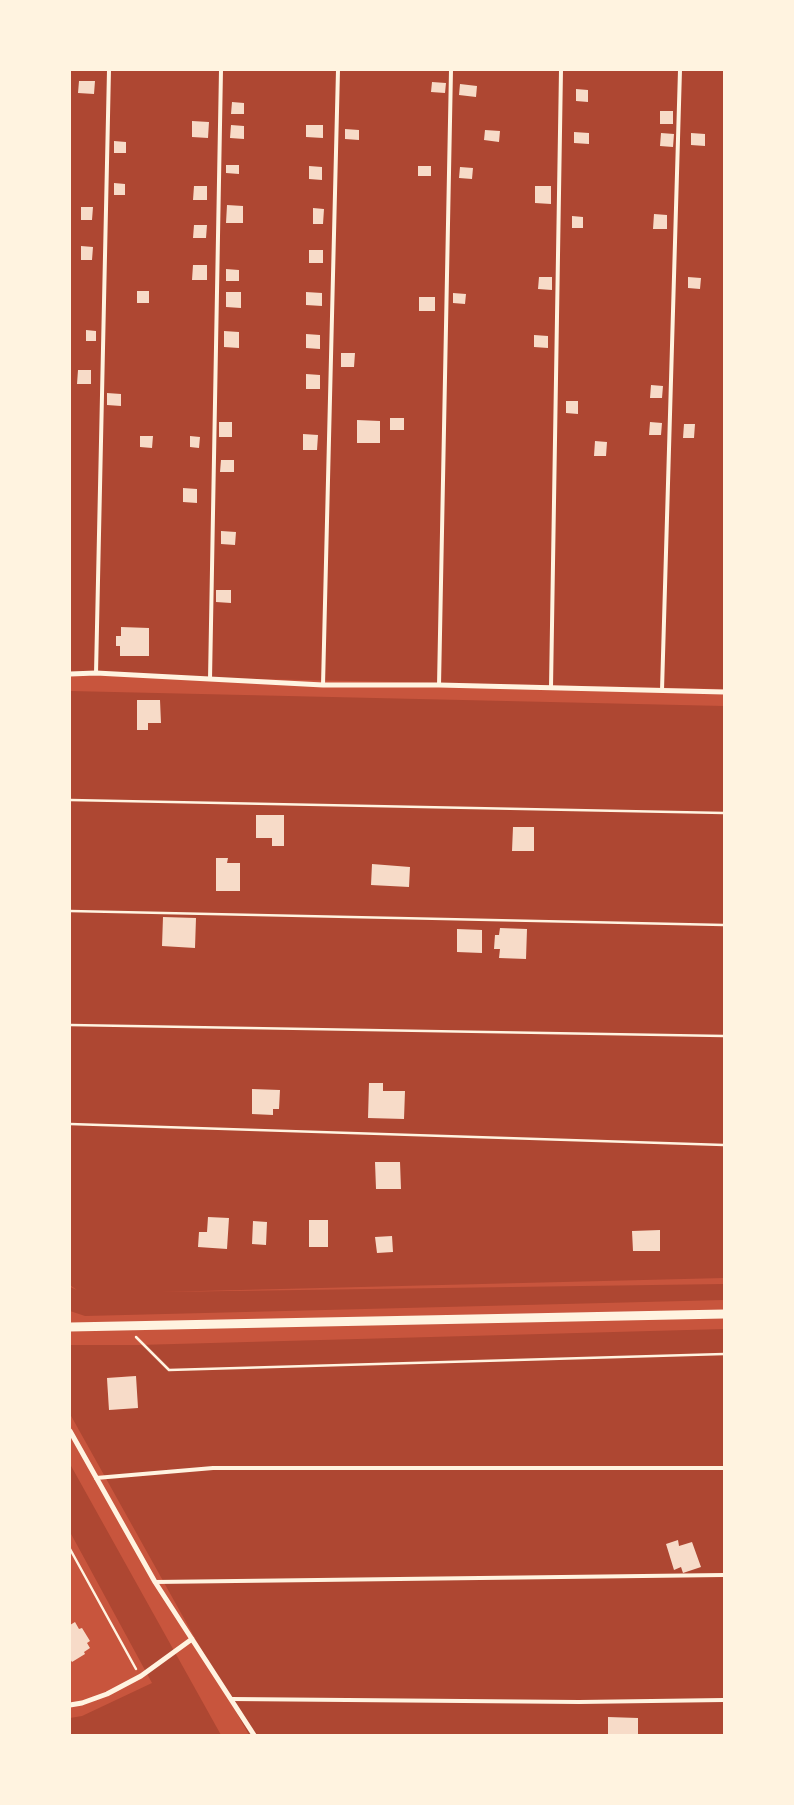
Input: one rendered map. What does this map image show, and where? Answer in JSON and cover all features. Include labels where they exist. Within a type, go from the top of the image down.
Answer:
[{"type":"street","points":[[70,674],[96,673],[323,685],[439,685],[724,692]]},
{"type":"street","points":[[70,1327],[724,1314]]},
{"type":"street","points":[[70,1430],[155,1582],[254,1735]]},
{"type":"street","points":[[70,1705],[82,1704],[107,1694],[141,1676],[192,1639]]},
{"type":"lane","points":[[96,673],[109,70]]},
{"type":"lane","points":[[210,679],[221,70]]},
{"type":"lane","points":[[323,685],[338,70]]},
{"type":"lane","points":[[439,685],[451,70]]},
{"type":"lane","points":[[551,687],[561,70]]},
{"type":"lane","points":[[662,690],[680,70]]},
{"type":"lane","points":[[96,1478],[213,1468],[724,1468]]},
{"type":"lane","points":[[155,1582],[724,1575]]},
{"type":"lane","points":[[231,1699],[569,1702],[724,1700]]},
{"type":"path","points":[[70,800],[724,812]]},
{"type":"path","points":[[70,911],[724,925]]},
{"type":"path","points":[[70,1025],[724,1036]]},
{"type":"path","points":[[70,1124],[724,1145]]},
{"type":"path","points":[[124,1326],[169,1370],[724,1354]]},
{"type":"path","points":[[70,1549],[141,1676]]},
{"type":"shaded area","points":[[70,70],[724,70],[724,689],[70,675]]},
{"type":"shaded area","points":[[70,691],[724,706],[724,1278],[159,1292],[724,1284],[724,1300],[85,1316],[70,1311],[70,1287],[77,1290],[70,1285]]},
{"type":"shaded area","points":[[724,1329],[724,1735],[249,1735],[70,1414],[70,1345],[138,1345]],"holes":[[[135,1376],[138,1407],[109,1410],[107,1378]]]},
{"type":"shaded area","points":[[70,1464],[221,1735],[70,1735],[70,1718],[82,1716],[152,1683],[70,1532]]},
{"type":"building","points":[[79,81],[95,81],[94,94],[78,93]]},
{"type":"building","points":[[432,82],[446,83],[445,93],[431,92]]},
{"type":"building","points":[[460,84],[477,86],[476,97],[459,95]]},
{"type":"building","points":[[576,89],[588,90],[588,102],[576,101]]},
{"type":"building","points":[[232,102],[244,103],[244,114],[231,114]]},
{"type":"building","points":[[660,111],[673,111],[673,124],[660,124]]},
{"type":"building","points":[[192,121],[209,122],[208,138],[192,137]]},
{"type":"building","points":[[231,125],[244,126],[244,139],[230,138]]},
{"type":"building","points":[[306,125],[323,125],[323,138],[306,137]]},
{"type":"building","points":[[345,129],[359,130],[359,140],[345,139]]},
{"type":"building","points":[[485,130],[500,131],[499,142],[484,140]]},
{"type":"building","points":[[574,132],[589,133],[589,144],[574,143]]},
{"type":"building","points":[[661,133],[674,134],[673,147],[660,146]]},
{"type":"building","points":[[691,133],[705,134],[705,146],[691,145]]},
{"type":"building","points":[[114,141],[126,142],[126,153],[114,153]]},
{"type":"building","points":[[226,165],[239,165],[239,174],[226,173]]},
{"type":"building","points":[[309,166],[322,167],[322,180],[309,179]]},
{"type":"building","points":[[418,166],[431,166],[431,176],[418,176]]},
{"type":"building","points":[[460,167],[473,168],[472,179],[459,178]]},
{"type":"building","points":[[114,183],[125,184],[125,195],[114,195]]},
{"type":"building","points":[[194,186],[207,186],[207,200],[193,200]]},
{"type":"building","points":[[535,186],[551,186],[551,204],[535,203]]},
{"type":"building","points":[[227,205],[243,206],[243,223],[226,223]]},
{"type":"building","points":[[81,207],[93,207],[92,220],[81,220]]},
{"type":"building","points":[[313,208],[324,209],[323,224],[313,224]]},
{"type":"building","points":[[654,214],[667,215],[667,229],[653,229]]},
{"type":"building","points":[[572,216],[583,217],[583,228],[572,228]]},
{"type":"building","points":[[194,225],[207,225],[206,238],[193,238]]},
{"type":"building","points":[[81,246],[93,247],[92,260],[81,260]]},
{"type":"building","points":[[309,250],[323,250],[323,263],[309,263]]},
{"type":"building","points":[[193,265],[207,265],[207,280],[192,280]]},
{"type":"building","points":[[226,269],[239,270],[239,281],[226,281]]},
{"type":"building","points":[[539,277],[552,277],[552,290],[538,289]]},
{"type":"building","points":[[688,277],[701,278],[700,289],[688,288]]},
{"type":"building","points":[[137,291],[149,291],[149,303],[137,303]]},
{"type":"building","points":[[226,292],[241,292],[241,308],[226,307]]},
{"type":"building","points":[[306,292],[322,293],[322,306],[306,305]]},
{"type":"building","points":[[453,293],[466,294],[465,304],[453,303]]},
{"type":"building","points":[[419,297],[435,297],[435,311],[419,311]]},
{"type":"building","points":[[86,330],[96,331],[96,341],[86,341]]},
{"type":"building","points":[[224,331],[239,332],[239,348],[224,347]]},
{"type":"building","points":[[306,334],[320,335],[320,349],[306,348]]},
{"type":"building","points":[[534,335],[548,336],[548,348],[534,347]]},
{"type":"building","points":[[341,353],[355,353],[354,367],[341,367]]},
{"type":"building","points":[[78,370],[91,370],[91,384],[77,384]]},
{"type":"building","points":[[306,374],[320,375],[320,389],[306,389]]},
{"type":"building","points":[[651,385],[663,386],[662,398],[650,398]]},
{"type":"building","points":[[107,393],[121,394],[121,406],[107,405]]},
{"type":"building","points":[[566,401],[578,401],[578,414],[566,413]]},
{"type":"building","points":[[390,418],[404,418],[404,430],[390,430]]},
{"type":"building","points":[[357,420],[380,421],[380,443],[357,443]]},
{"type":"building","points":[[219,422],[232,422],[232,437],[219,437]]},
{"type":"building","points":[[650,422],[662,423],[661,435],[649,435]]},
{"type":"building","points":[[684,424],[695,424],[694,438],[683,438]]},
{"type":"building","points":[[303,434],[318,435],[317,450],[303,450]]},
{"type":"building","points":[[140,436],[153,436],[152,448],[140,447]]},
{"type":"building","points":[[190,436],[200,437],[199,448],[190,447]]},
{"type":"building","points":[[595,441],[607,442],[606,456],[594,456]]},
{"type":"building","points":[[221,460],[234,460],[234,472],[220,472]]},
{"type":"building","points":[[183,488],[197,489],[197,503],[183,502]]},
{"type":"building","points":[[221,531],[236,532],[235,545],[221,544]]},
{"type":"building","points":[[216,590],[231,590],[231,603],[216,602]]},
{"type":"building","points":[[121,627],[149,628],[149,656],[120,656],[120,646],[116,646],[116,636],[121,636]]},
{"type":"building","points":[[137,700],[160,700],[161,723],[148,723],[148,730],[137,730]]},
{"type":"building","points":[[256,815],[284,815],[284,846],[272,846],[272,838],[256,838]]},
{"type":"building","points":[[513,827],[534,827],[534,851],[512,851]]},
{"type":"building","points":[[216,858],[228,858],[227,863],[240,863],[240,891],[216,891]]},
{"type":"building","points":[[372,864],[410,867],[409,887],[371,885]]},
{"type":"building","points":[[163,917],[196,918],[195,948],[162,946]]},
{"type":"building","points":[[500,928],[527,929],[526,959],[499,958],[500,949],[494,949],[495,935],[499,935]]},
{"type":"building","points":[[457,929],[482,930],[482,953],[457,952]]},
{"type":"building","points":[[369,1083],[383,1083],[383,1091],[405,1091],[404,1119],[368,1118]]},
{"type":"building","points":[[252,1089],[280,1090],[279,1109],[273,1109],[273,1115],[252,1114]]},
{"type":"building","points":[[375,1162],[400,1162],[401,1189],[376,1189]]},
{"type":"building","points":[[208,1217],[229,1218],[227,1249],[198,1247],[199,1232],[207,1232]]},
{"type":"building","points":[[309,1220],[328,1220],[328,1247],[309,1247]]},
{"type":"building","points":[[253,1221],[267,1222],[266,1245],[252,1244]]},
{"type":"building","points":[[660,1230],[660,1251],[633,1251],[632,1231]]},
{"type":"building","points":[[392,1236],[393,1252],[377,1253],[375,1237]]},
{"type":"building","points":[[136,1376],[138,1408],[109,1410],[107,1378]]},
{"type":"building","points":[[678,1540],[679,1546],[692,1542],[701,1567],[683,1573],[681,1567],[674,1570],[666,1544]]},
{"type":"building","points":[[75,1622],[79,1629],[82,1628],[90,1641],[87,1643],[90,1648],[84,1652],[85,1654],[72,1662],[70,1659],[70,1625]]},
{"type":"building","points":[[608,1717],[638,1718],[638,1734],[608,1735]]}]
